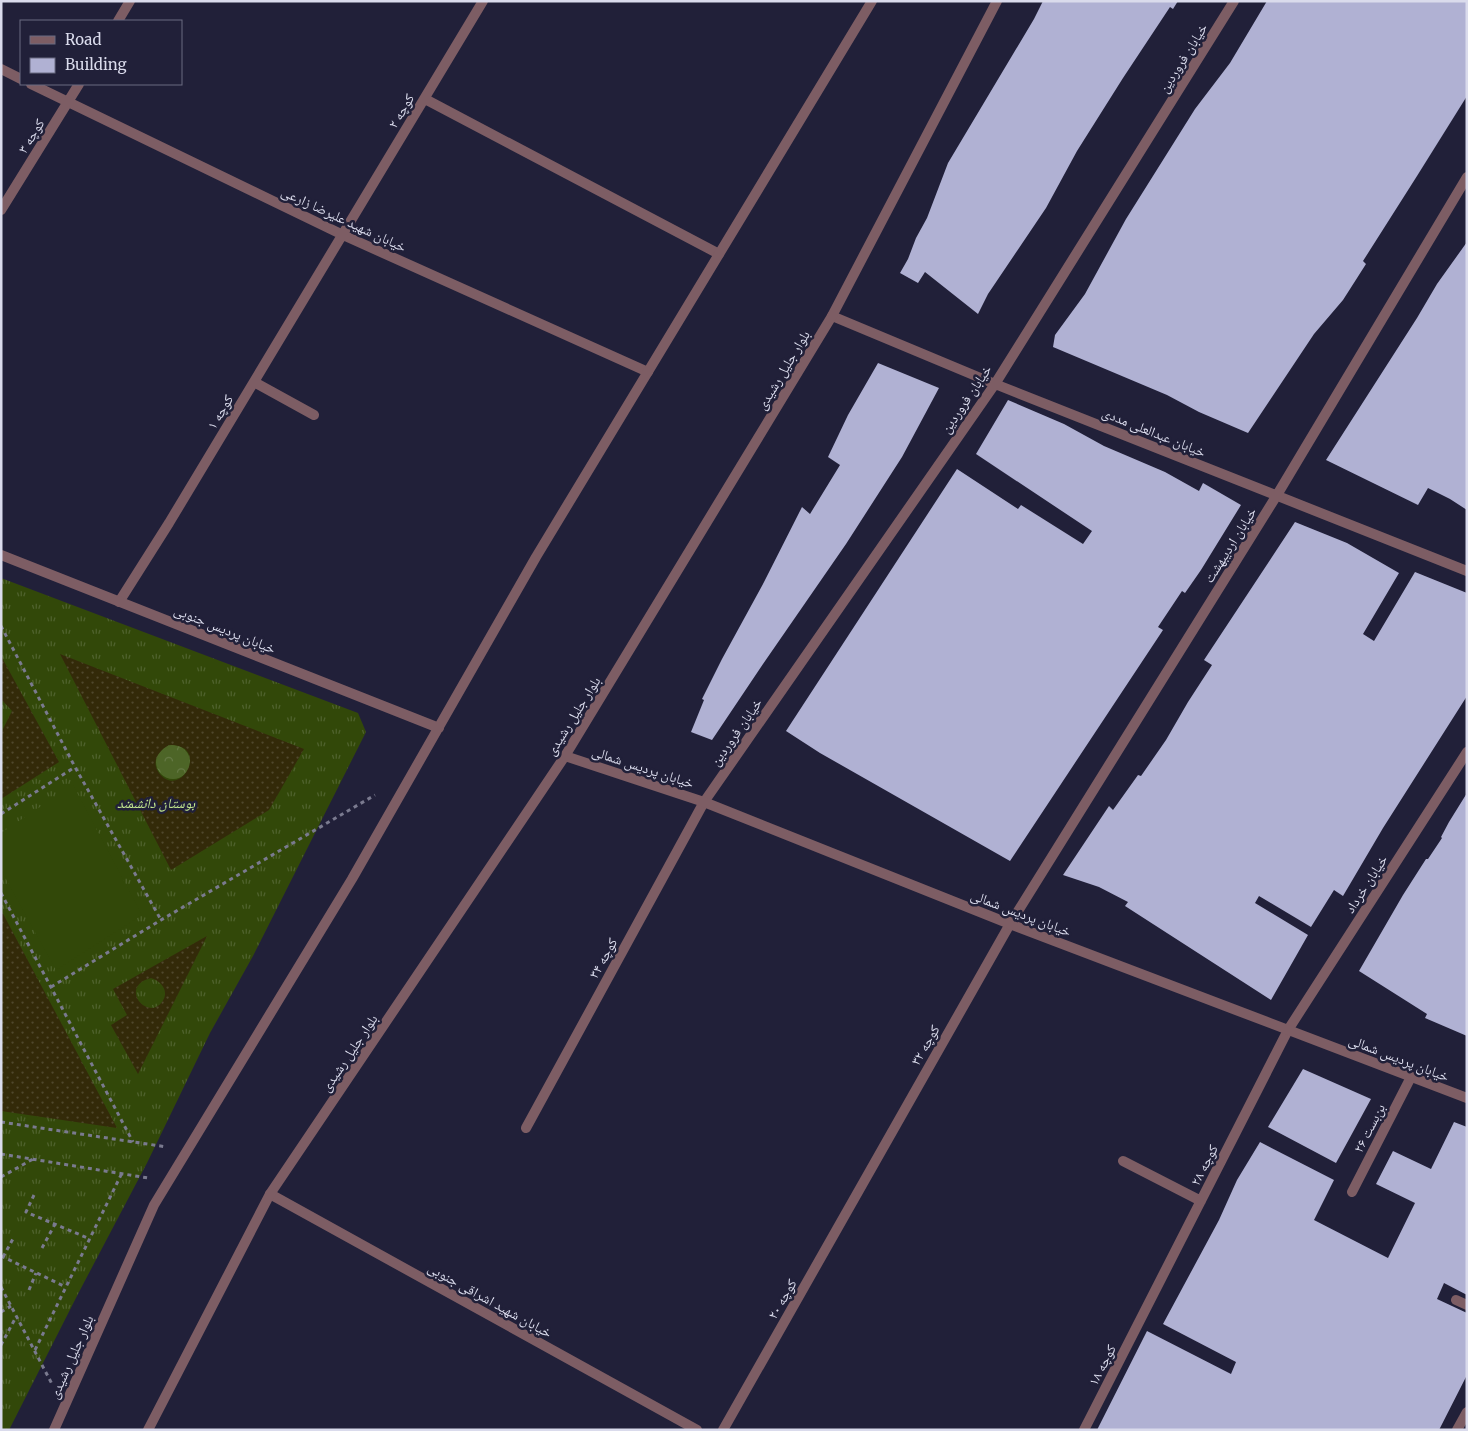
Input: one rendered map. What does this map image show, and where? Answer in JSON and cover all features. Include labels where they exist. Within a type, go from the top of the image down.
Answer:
[{"type":"street","points":[[119,20],[130,1]]},
{"type":"street","name":"کوچه ۲","points":[[343,235],[483,1]]},
{"type":"street","name":"بلوار جلیل رشیدی","points":[[54,1430],[154,1205],[352,879],[536,557],[872,1]]},
{"type":"street","name":"بلوار جلیل رشیدی","points":[[148,1430],[270,1194],[565,756],[832,316],[997,1]]},
{"type":"street","name":"خیابان فروردین","points":[[704,802],[995,384],[1234,1]]},
{"type":"street","points":[[1,69],[20,78]]},
{"type":"street","name":"خیابان شهید علیرضا زارعی","points":[[33,85],[343,235],[648,372]]},
{"type":"street","name":"کوچه ۳","points":[[1,210],[78,85]]},
{"type":"street","points":[[425,98],[719,254]]},
{"type":"street","name":"خیابان اردیبهشت","points":[[1010,924],[1277,495],[1467,177]]},
{"type":"street","name":"کوچه ۱","points":[[119,602],[169,523],[343,235]]},
{"type":"street","name":"خیابان عبدالعلی مددی","points":[[832,316],[995,384],[1467,570]]},
{"type":"street","points":[[254,382],[314,416]]},
{"type":"street","name":"خیابان پردیس جنوبی","points":[[1,555],[439,728]]},
{"type":"street","name":"خیابان خرداد","points":[[1288,1030],[1467,752]]},
{"type":"street","name":"خیابان پردیس شمالی","points":[[565,756],[704,802],[1010,924],[1467,1098]]},
{"type":"street","name":"کوچه ۳۴","points":[[526,1128],[704,802]]},
{"type":"street","name":"کوچه ۳۲","points":[[864,1181],[1010,924]]},
{"type":"street","name":"کوچه ۲۸","points":[[1144,1314],[1288,1030]]},
{"type":"street","name":"بن‌بست ۲۶","points":[[1352,1192],[1411,1077]]},
{"type":"street","points":[[1123,1161],[1201,1201]]},
{"type":"street","name":"کوچه ۲۰","points":[[723,1430],[864,1181]]},
{"type":"street","name":"خیابان شهید اشراقی جنوبی","points":[[270,1194],[697,1430]]},
{"type":"street","points":[[1456,1300],[1467,1305]]},
{"type":"street","name":"کوچه ۱۸","points":[[1084,1430],[1144,1314]]},
{"type":"street","points":[[1457,1430],[1467,1412]]},
{"type":"path","points":[[1,626],[75,767],[161,920]]},
{"type":"path","points":[[1,814],[75,767]]},
{"type":"path","points":[[51,987],[161,920],[379,793]]},
{"type":"path","points":[[1,893],[133,1142]]},
{"type":"path","points":[[1,1122],[188,1150]]},
{"type":"path","points":[[1,1154],[168,1181]]},
{"type":"path","points":[[1,1177],[34,1159]]},
{"type":"path","points":[[35,1350],[122,1173]]},
{"type":"path","points":[[34,1195],[26,1212],[90,1239]]},
{"type":"path","points":[[42,1248],[55,1224]]},
{"type":"path","points":[[14,1237],[2,1257],[66,1287]]},
{"type":"path","points":[[29,1290],[36,1273]]},
{"type":"path","points":[[1,1287],[64,1407]]},
{"type":"path","points":[[1,1312],[11,1306]]},
{"type":"path","points":[[1,1345],[17,1316]]},
{"type":"green space","name":"بوستان دانشمند","points":[[1,578],[358,713],[366,732],[253,956],[210,1033],[147,1163],[9,1430],[1,1430]]},
{"type":"green space","points":[[173,745],[180,746],[185,750],[189,755],[189,769],[185,774],[180,778],[173,779],[166,778],[161,774],[157,769],[156,762],[157,755],[161,750],[166,746]]},
{"type":"green space","points":[[73,785],[142,915],[56,970],[1,870],[1,833]]},
{"type":"sand","points":[[60,654],[304,749],[269,810],[171,870]],"holes":[[[169,745],[182,747],[188,753],[190,761],[188,769],[183,776],[176,780],[167,780],[157,769],[157,757]]]},
{"type":"sand","points":[[1,656],[59,762],[1,799],[1,733],[12,711],[1,699]]},
{"type":"sand","points":[[1,910],[117,1128],[1,1111]]},
{"type":"sand","points":[[207,936],[138,1074],[111,1025],[127,1015],[113,989]],"holes":[[[151,978],[161,984],[165,994],[162,1002],[156,1007],[149,1008],[138,1000],[137,988],[141,982]]]},
{"type":"building","points":[[1043,1],[1178,1],[1173,9],[1170,7],[1123,78],[1077,151],[1046,208],[988,294],[978,314],[925,272],[918,283],[900,273],[927,218],[948,163]]},
{"type":"building","points":[[1267,1],[1467,1],[1467,96],[1363,261],[1366,264],[1343,300],[1314,334],[1248,433],[1199,412],[1167,395],[1053,347],[1055,335],[1085,294],[1126,219],[1195,109],[1230,63]]},
{"type":"building","points":[[1467,242],[1467,510],[1428,488],[1418,505],[1326,460],[1437,284]]},
{"type":"building","points":[[878,363],[939,388],[902,457],[846,544],[712,740],[691,732],[704,700],[702,699],[802,507],[810,514],[840,465],[828,457],[848,415]]},
{"type":"building","points":[[1008,400],[1064,424],[1104,446],[1165,472],[1199,491],[1203,483],[1241,505],[1201,570],[1185,593],[1182,591],[1158,627],[1163,630],[1010,861],[820,753],[786,731],[957,469],[1018,509],[1021,505],[1083,544],[1092,531],[976,454]]},
{"type":"building","points":[[1295,522],[1347,543],[1399,573],[1363,634],[1374,641],[1415,572],[1467,593],[1467,696],[1383,828],[1343,896],[1334,890],[1311,927],[1259,896],[1255,903],[1308,935],[1271,1000],[1125,906],[1128,902],[1099,887],[1063,875],[1109,806],[1113,810],[1138,775],[1141,776],[1166,740],[1212,665],[1204,660]]},
{"type":"building","points":[[1467,793],[1467,1036],[1425,1018],[1427,1014],[1359,971],[1403,895],[1442,838],[1449,822]]},
{"type":"building","points":[[1303,1069],[1371,1099],[1336,1163],[1268,1127]]},
{"type":"building","points":[[1454,1122],[1467,1127],[1467,1295],[1444,1283],[1437,1299],[1467,1313],[1467,1375],[1439,1430],[1097,1430],[1147,1331],[1231,1374],[1236,1362],[1163,1324],[1219,1220],[1237,1180],[1260,1142],[1334,1180],[1314,1220],[1388,1258],[1415,1203],[1376,1184],[1393,1151],[1431,1169]]}]
